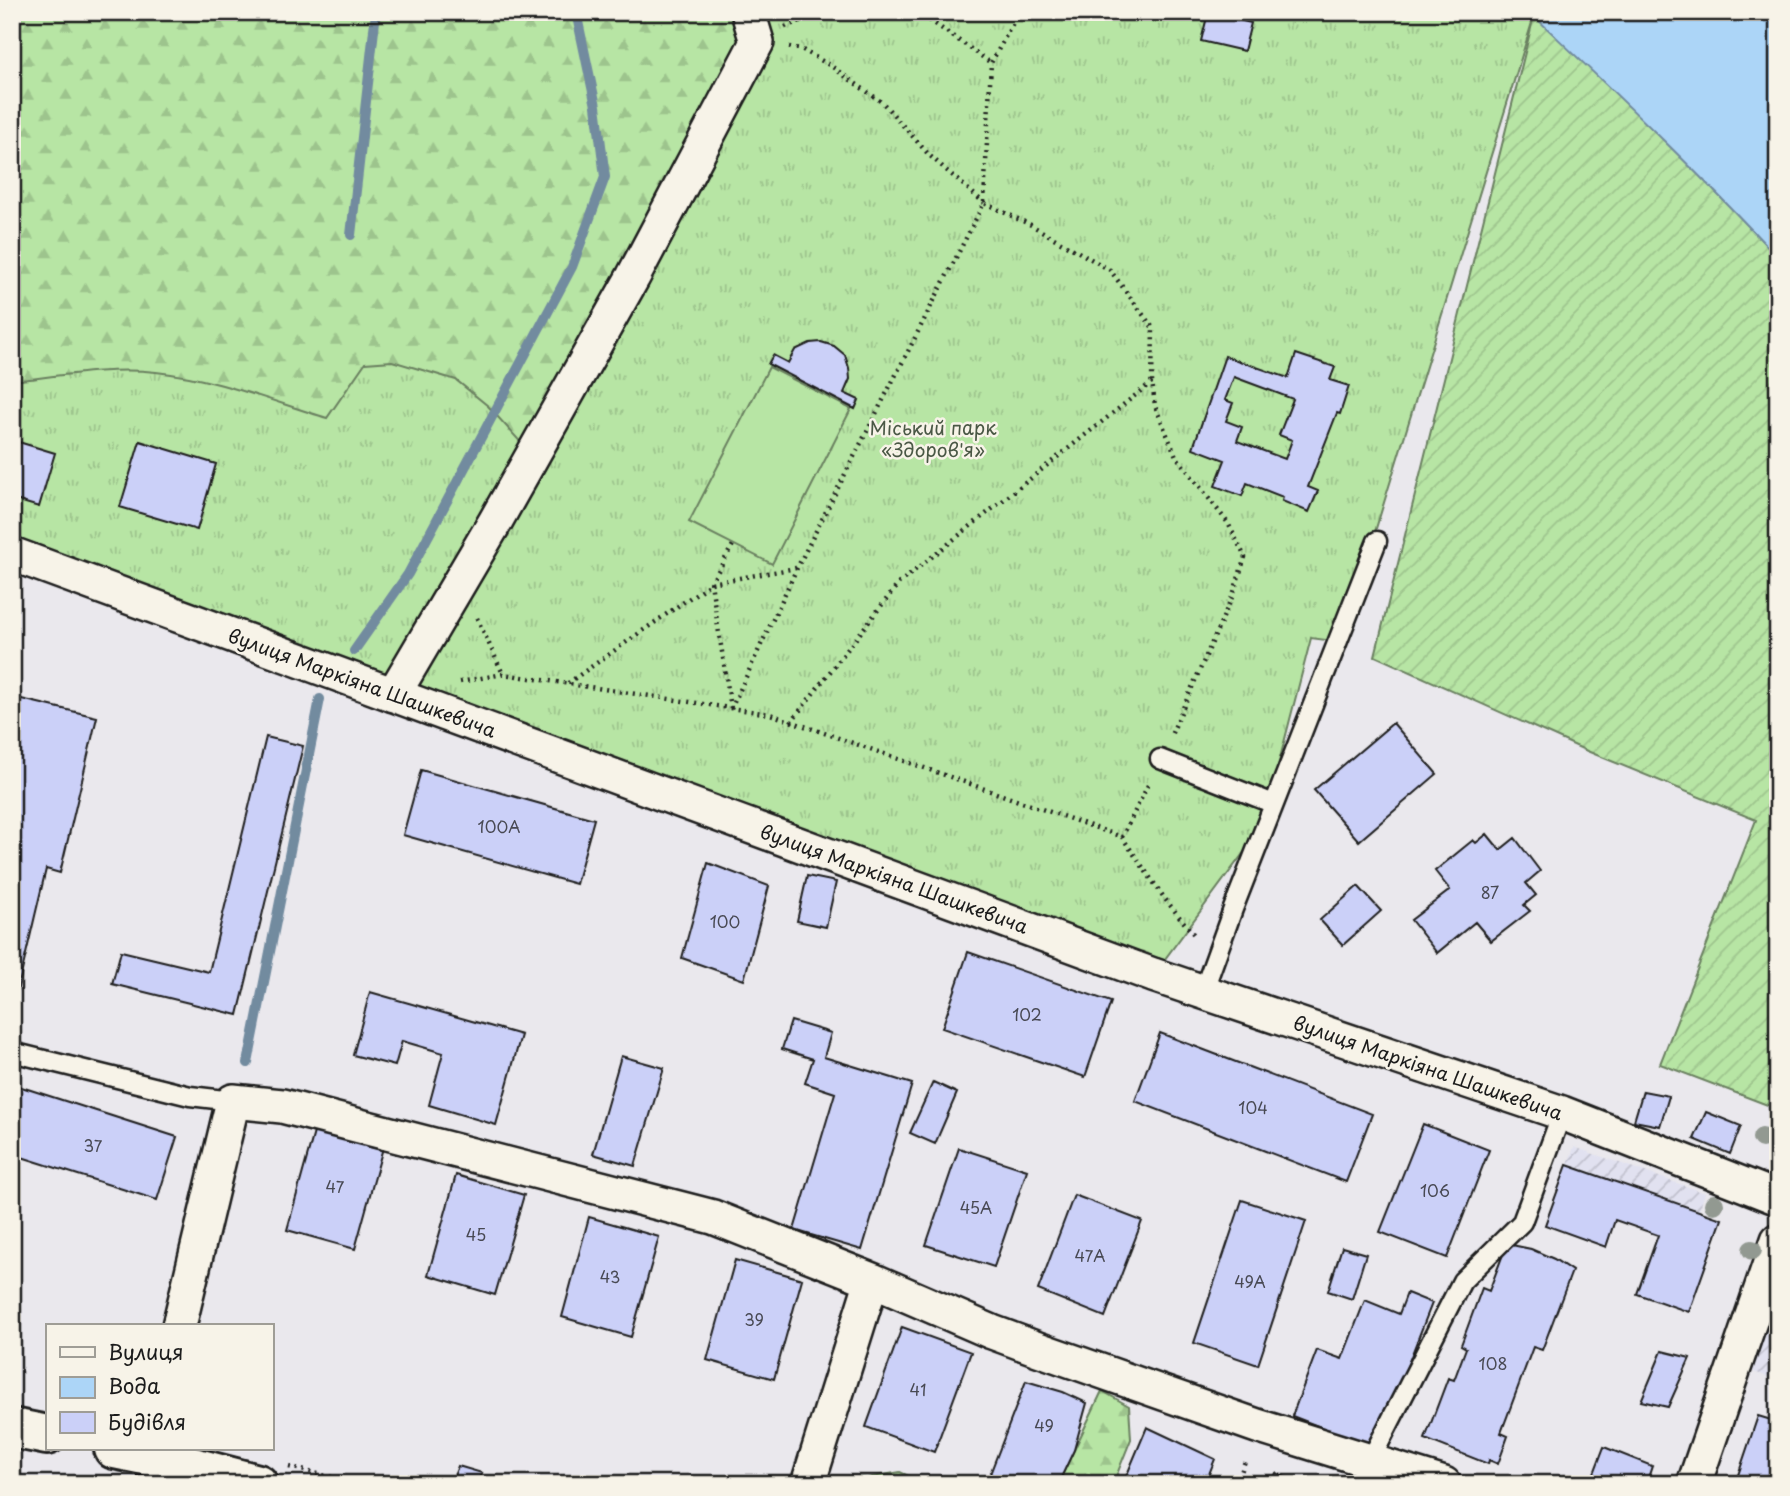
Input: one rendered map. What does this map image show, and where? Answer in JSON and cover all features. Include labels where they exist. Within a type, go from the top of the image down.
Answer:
[{"type":"street","points":[[393,695],[633,277],[762,27]]},
{"type":"street","name":"вулиця Маркіяна Шашкевича","points":[[12,554],[1203,992],[1562,1113],[1778,1198]]},
{"type":"street","points":[[179,1324],[233,1101],[282,1106],[713,1217],[1038,1349],[1257,1426],[1444,1484]]},
{"type":"street","points":[[1694,1484],[1778,1240]]},
{"type":"street","points":[[808,1484],[872,1280]]},
{"type":"street","points":[[12,1428],[46,1435]]},
{"type":"street","points":[[117,1450],[158,1463],[258,1484]]},
{"type":"lane","points":[[1203,992],[1377,541]]},
{"type":"lane","points":[[1160,759],[1274,804]]},
{"type":"lane","points":[[12,1052],[190,1096],[233,1101]]},
{"type":"lane","points":[[1370,1461],[1462,1281],[1522,1222],[1562,1113]]},
{"type":"path","points":[[762,27],[824,12]]},
{"type":"path","points":[[918,12],[991,63]]},
{"type":"path","points":[[731,709],[797,568],[984,203],[991,63],[1019,12]]},
{"type":"path","points":[[762,27],[831,66],[883,103],[929,155],[984,203],[1031,225],[1110,270],[1153,328],[1152,381],[1155,405],[1176,456],[1228,523],[1244,557],[1233,594],[1160,759],[1122,837]]},
{"type":"path","points":[[791,722],[899,583],[1152,381]]},
{"type":"path","points":[[731,709],[712,583],[733,545]]},
{"type":"path","points":[[568,684],[712,583],[797,568]]},
{"type":"path","points":[[460,582],[503,674]]},
{"type":"path","points":[[448,684],[503,674],[770,715],[1122,837],[1165,899],[1214,961]]},
{"type":"shaded area","points":[[1574,1147],[1705,1193],[1692,1232],[1560,1186]]},
{"type":"shaded area","points":[[1778,1288],[1778,1380],[1751,1371]]},
{"type":"green space","name":"Міський парк «Здоров'я»","points":[[12,12],[1530,12],[1534,16],[1341,642],[1311,638],[1262,828],[1153,975],[12,554]]},
{"type":"green space","points":[[12,12],[754,12],[533,456],[488,406],[456,380],[392,361],[365,363],[327,418],[200,379],[156,372],[102,371],[12,381]]},
{"type":"green space","points":[[1530,12],[1537,12],[1535,16],[1689,165],[1778,258],[1778,1109],[1660,1064],[1756,820],[1587,751],[1375,656],[1534,16]]},
{"type":"green space","points":[[769,367],[851,409],[772,564],[689,522]]},
{"type":"green space","points":[[1102,1391],[1129,1406],[1131,1439],[1113,1484],[1058,1484]]},
{"type":"green space","points":[[900,1472],[925,1484],[831,1484],[834,1476],[867,1478]]},
{"type":"water","points":[[1537,12],[1778,12],[1778,258],[1689,165],[1534,16]]},
{"type":"building","points":[[1208,13],[1251,23],[1244,51],[1201,41]]},
{"type":"building","points":[[821,342],[834,346],[845,355],[850,379],[844,393],[859,400],[855,409],[768,364],[773,355],[788,363],[795,350],[810,343]]},
{"type":"building","points":[[1296,354],[1335,367],[1330,380],[1349,386],[1340,414],[1337,413],[1308,487],[1318,491],[1309,512],[1282,501],[1283,497],[1247,483],[1242,496],[1215,486],[1225,460],[1193,448],[1225,356],[1288,378]],"holes":[[[1234,377],[1293,399],[1279,435],[1292,440],[1285,459],[1237,441],[1242,427],[1226,421],[1233,403],[1225,400]]]},
{"type":"building","points":[[12,440],[55,453],[39,507],[12,499]]},
{"type":"building","points":[[140,441],[216,464],[197,530],[120,507]]},
{"type":"building","points":[[13,697],[97,717],[60,873],[46,869],[12,1005]]},
{"type":"building","points":[[1393,723],[1437,774],[1359,841],[1314,790]]},
{"type":"building","points":[[266,737],[303,746],[238,1015],[112,984],[121,951],[209,972]]},
{"type":"building","points":[[421,770],[594,819],[576,884],[403,835]]},
{"type":"building","points":[[1487,834],[1500,850],[1515,838],[1540,871],[1526,883],[1536,895],[1524,905],[1530,911],[1491,941],[1475,922],[1437,953],[1411,920],[1450,890],[1435,871],[1473,840],[1476,843]]},
{"type":"building","points":[[708,863],[769,886],[744,980],[682,958]]},
{"type":"building","points":[[807,876],[836,882],[826,927],[797,921]]},
{"type":"building","points":[[1358,886],[1381,911],[1343,945],[1320,920]]},
{"type":"building","points":[[968,952],[1111,1002],[1085,1077],[942,1028]]},
{"type":"building","points":[[370,992],[521,1035],[496,1125],[429,1105],[443,1053],[402,1041],[395,1066],[353,1055]]},
{"type":"building","points":[[791,1021],[831,1033],[824,1057],[912,1084],[862,1250],[794,1230],[835,1093],[805,1083],[813,1059],[782,1049]]},
{"type":"building","points":[[1160,1033],[1372,1114],[1346,1182],[1135,1101]]},
{"type":"building","points":[[621,1056],[664,1068],[635,1166],[593,1154]]},
{"type":"building","points":[[933,1082],[957,1093],[935,1144],[910,1133]]},
{"type":"building","points":[[12,1084],[177,1137],[157,1200],[12,1154]]},
{"type":"building","points":[[1643,1091],[1669,1096],[1660,1126],[1634,1121]]},
{"type":"building","points":[[1706,1112],[1741,1126],[1730,1154],[1694,1139]]},
{"type":"building","points":[[1423,1124],[1489,1150],[1447,1258],[1380,1232]]},
{"type":"building","points":[[316,1125],[384,1144],[355,1249],[287,1230]]},
{"type":"building","points":[[1778,1142],[1778,1167],[1770,1164]]},
{"type":"building","points":[[959,1148],[1027,1170],[994,1267],[926,1245]]},
{"type":"building","points":[[1567,1165],[1722,1219],[1689,1312],[1637,1294],[1658,1235],[1615,1220],[1606,1247],[1545,1225]]},
{"type":"building","points":[[456,1175],[524,1195],[495,1295],[428,1275]]},
{"type":"building","points":[[1074,1195],[1142,1221],[1105,1317],[1038,1290]]},
{"type":"building","points":[[1242,1200],[1306,1221],[1258,1365],[1194,1343]]},
{"type":"building","points":[[589,1217],[659,1237],[631,1337],[562,1317]]},
{"type":"building","points":[[1507,1244],[1531,1249],[1572,1271],[1542,1350],[1533,1347],[1501,1433],[1508,1436],[1498,1464],[1489,1460],[1488,1464],[1425,1439],[1448,1378],[1454,1380],[1466,1348],[1461,1345],[1482,1288],[1489,1291]]},
{"type":"building","points":[[1342,1247],[1366,1254],[1352,1299],[1328,1291]]},
{"type":"building","points":[[735,1260],[802,1279],[774,1379],[707,1360]]},
{"type":"building","points":[[1407,1293],[1432,1303],[1375,1448],[1292,1416],[1317,1350],[1342,1359],[1365,1300],[1399,1314]]},
{"type":"building","points":[[902,1327],[971,1352],[934,1452],[866,1427]]},
{"type":"building","points":[[1662,1351],[1690,1358],[1668,1407],[1641,1401]]},
{"type":"building","points":[[1026,1381],[1063,1392],[1087,1403],[1074,1450],[1058,1484],[1010,1484],[990,1474]]},
{"type":"building","points":[[1758,1416],[1778,1422],[1778,1484],[1735,1484]]},
{"type":"building","points":[[1147,1427],[1215,1459],[1205,1484],[1123,1484]]},
{"type":"building","points":[[1604,1447],[1652,1466],[1646,1484],[1613,1484],[1593,1476]]},
{"type":"building","points":[[458,1466],[482,1473],[475,1484],[452,1481]]},
{"type":"building","points":[[1276,1473],[1301,1484],[1271,1484]]},
{"type":"waterway","points":[[351,235],[376,12]]},
{"type":"waterway","points":[[354,651],[408,574],[572,267],[605,177],[596,106],[576,12]]},
{"type":"waterway","points":[[248,1063],[320,699]]}]
